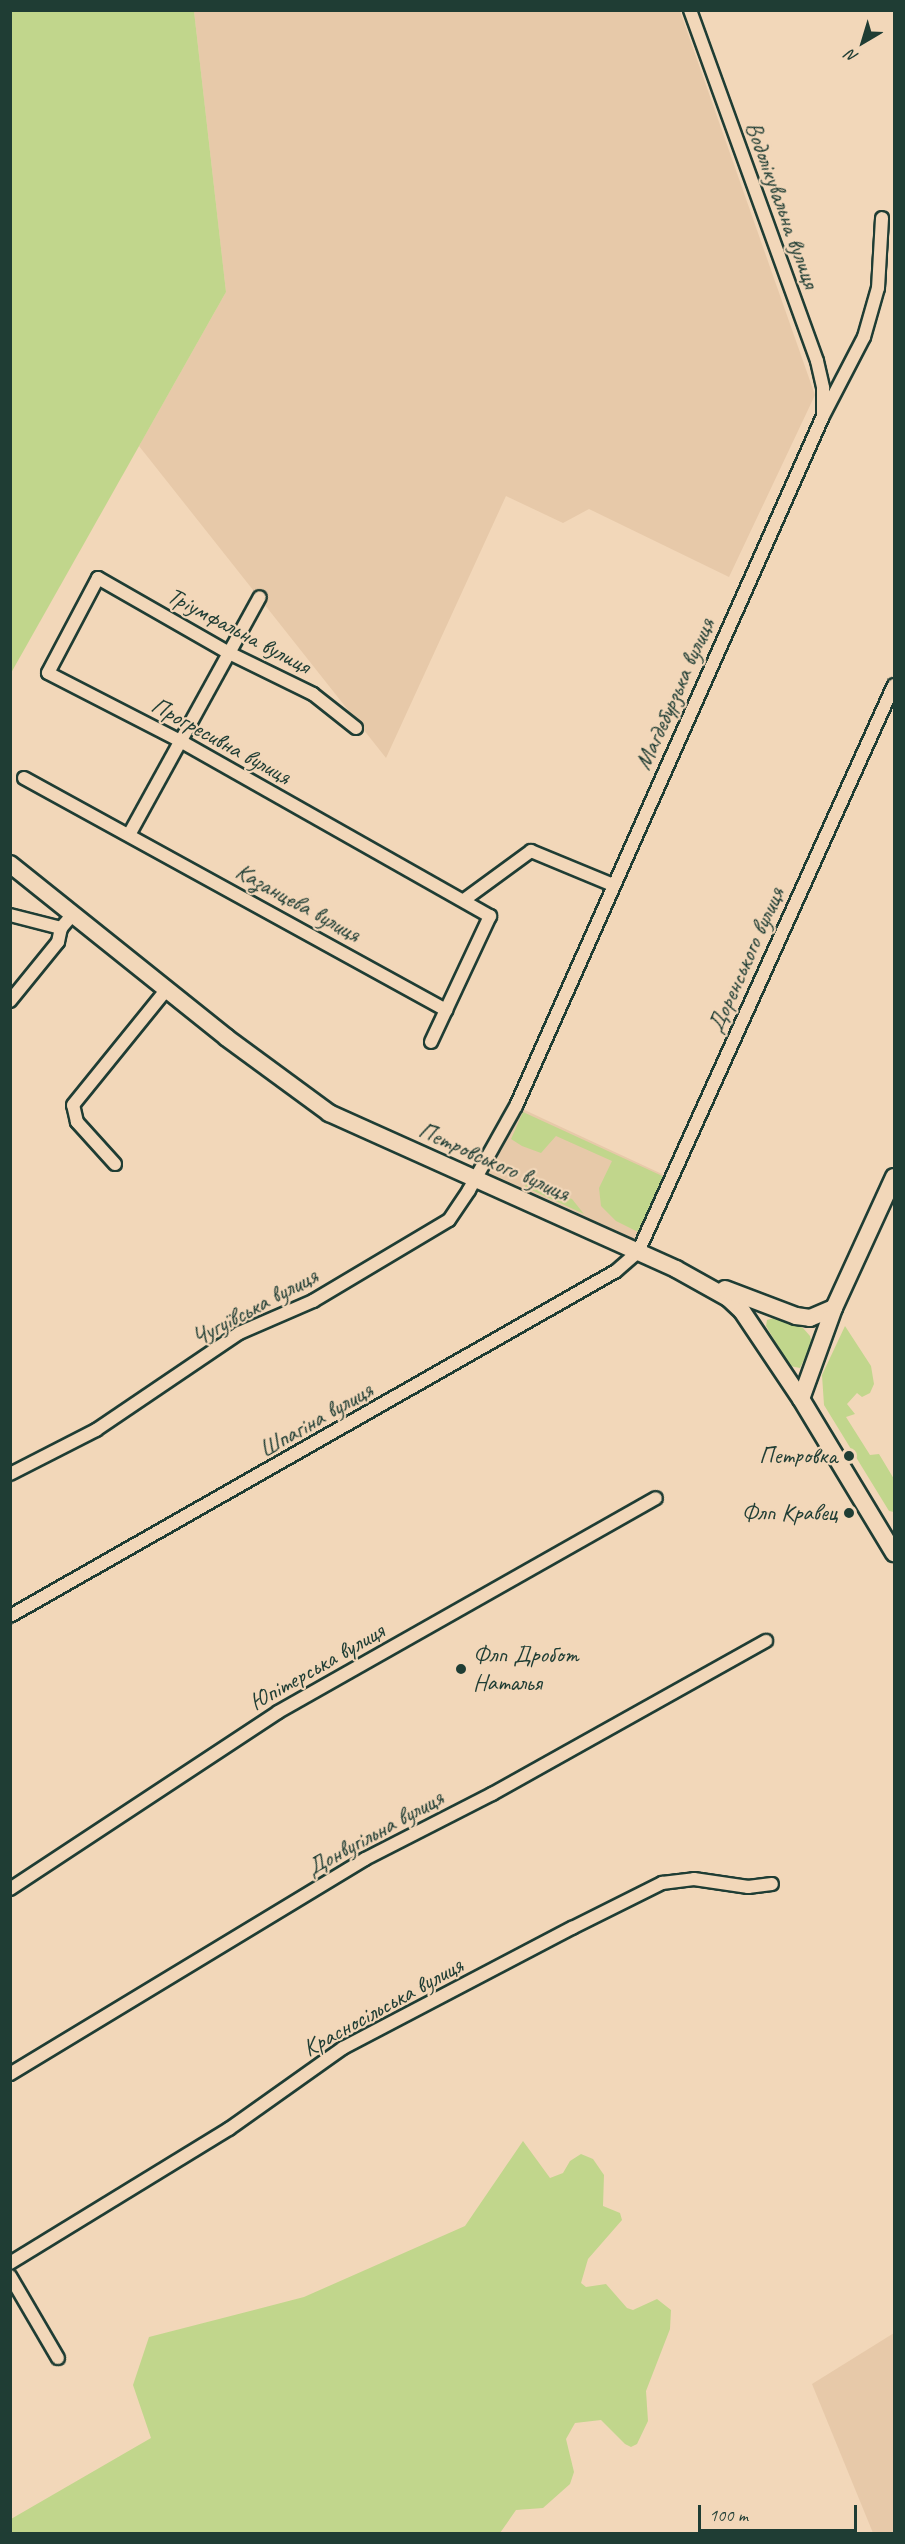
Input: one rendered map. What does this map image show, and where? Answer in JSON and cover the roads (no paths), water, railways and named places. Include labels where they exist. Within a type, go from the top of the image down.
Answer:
[{"type":"main road","name":"Петровського вулиця","points":[[10,864],[287,1084],[329,1113],[676,1269],[728,1298],[753,1327],[801,1399],[894,1553]]},
{"type":"main road","points":[[801,1399],[834,1308],[894,1177]]},
{"type":"main road","points":[[676,1269],[778,1311],[810,1318],[834,1308]]},
{"type":"main road","points":[[753,1327],[764,1316],[778,1311]]},
{"type":"street","name":"Водолікувальна вулиця","points":[[690,10],[817,361],[824,388],[823,416]]},
{"type":"street","name":"Магдебурзька вулиця","points":[[475,1180],[516,1106],[823,416],[848,373],[872,311],[878,288],[882,218]]},
{"type":"street","name":"Тріумфальна вулиця","points":[[98,578],[229,653],[313,694],[356,728]]},
{"type":"street","name":"Прогресивна вулиця","points":[[98,578],[48,673],[182,742],[490,916],[431,1041]]},
{"type":"street","points":[[130,833],[260,597]]},
{"type":"street","name":"Доренського вулиця","points":[[638,1252],[894,685]]},
{"type":"street","name":"Казанцева вулиця","points":[[24,778],[130,833],[447,1010]]},
{"type":"street","points":[[464,900],[531,851],[613,885]]},
{"type":"street","points":[[10,1001],[58,942],[61,928],[73,914]]},
{"type":"street","points":[[10,915],[61,928]]},
{"type":"street","points":[[115,1164],[77,1122],[73,1105],[167,989]]},
{"type":"street","name":"Чугуївська вулиця","points":[[10,1474],[96,1430],[240,1333],[314,1300],[449,1220],[475,1180]]},
{"type":"street","name":"Шпагіна вулиця","points":[[10,1616],[616,1271],[638,1252]]},
{"type":"street","name":"Юпітерська вулиця","points":[[10,1889],[278,1712],[656,1498]]},
{"type":"street","name":"Донвугільна вулиця","points":[[10,2074],[366,1859],[492,1794],[766,1641]]},
{"type":"street","name":"Красносільська вулиця","points":[[10,2263],[229,2129],[343,2048],[662,1883],[694,1880],[748,1887],[772,1884]]},
{"type":"street","points":[[10,2276],[58,2358]]},
{"type":"place","name":"Петровка","points":[[849,1456]]},
{"type":"place","name":"Флп Кравец","points":[[849,1513]]},
{"type":"place","name":"Флп Дробот Наталья","points":[[461,1669]]}]
